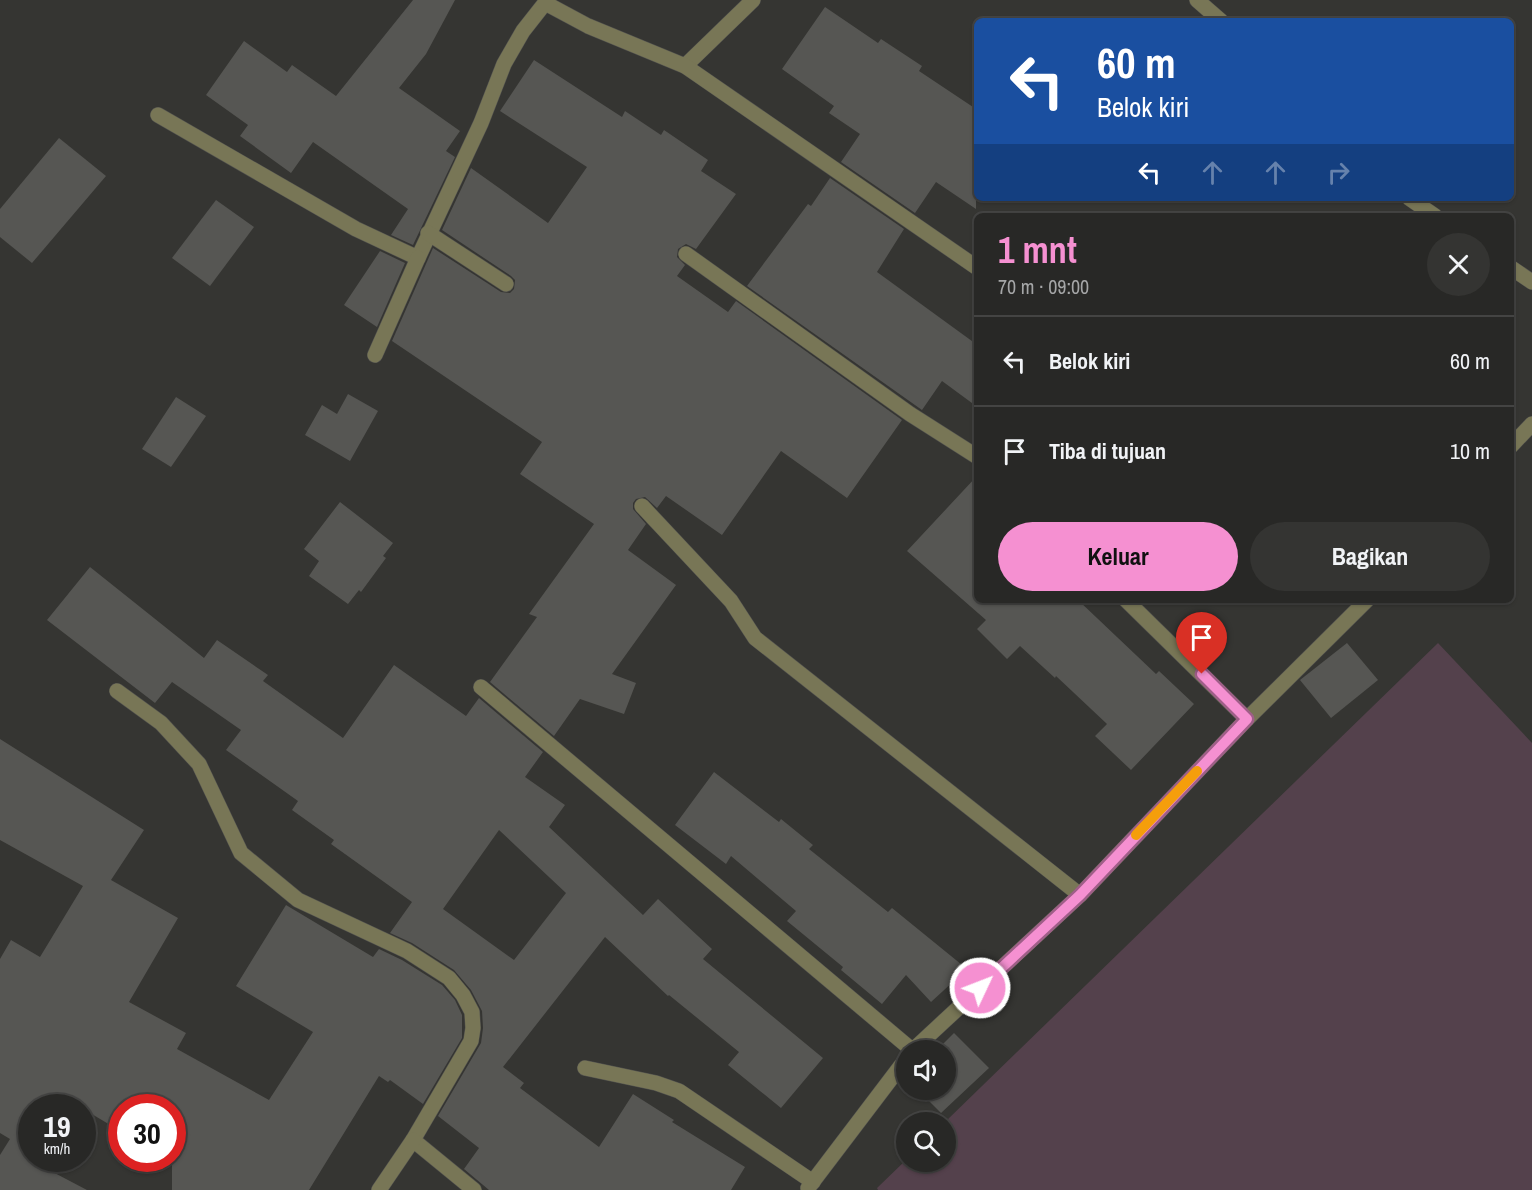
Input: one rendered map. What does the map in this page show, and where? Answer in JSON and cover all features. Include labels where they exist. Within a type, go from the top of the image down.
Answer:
[{"type":"street","points":[[685,66],[753,0]]},
{"type":"street","points":[[1197,0],[1218,18]]},
{"type":"street","points":[[375,355],[428,233],[481,123],[504,64],[542,2],[588,26],[685,66],[974,266]]},
{"type":"street","points":[[158,115],[356,229],[418,258]]},
{"type":"street","points":[[1412,201],[1430,213]]},
{"type":"street","points":[[428,233],[506,284]]},
{"type":"street","points":[[686,254],[910,414],[974,455]]},
{"type":"street","points":[[1514,270],[1532,282]]},
{"type":"street","points":[[1514,443],[1532,424]]},
{"type":"street","points":[[642,506],[730,602],[755,638],[1080,895]]},
{"type":"street","points":[[1129,603],[1247,719]]},
{"type":"street","points":[[924,1040],[1080,895],[1247,719],[1364,603]]},
{"type":"street","points":[[481,687],[901,1040]]},
{"type":"street","points":[[117,691],[160,723],[199,764],[241,853],[298,900],[406,951],[449,978],[463,995],[472,1012],[471,1041],[413,1140],[379,1190]]},
{"type":"street","points":[[585,1068],[656,1083],[679,1091],[810,1186],[896,1072]]},
{"type":"street","points":[[413,1140],[474,1190]]},
{"type":"shaded area","points":[[1438,643],[1532,743],[1532,1190],[878,1190],[877,1188],[896,1170],[896,1172],[956,1172],[955,1112]]},
{"type":"building","points":[[413,0],[455,0],[426,54],[399,88],[460,131],[446,151],[455,157],[413,245],[391,235],[408,209],[313,142],[291,173],[240,136],[248,125],[206,95],[244,41],[287,72],[292,65],[336,96]]},
{"type":"building","points":[[825,7],[878,43],[881,39],[922,66],[919,71],[974,108],[974,201],[976,201],[976,209],[936,182],[915,213],[841,162],[860,134],[829,113],[834,106],[782,69]]},
{"type":"building","points":[[534,60],[622,117],[625,111],[661,135],[664,130],[708,160],[701,171],[736,194],[696,249],[686,244],[678,249],[677,257],[685,265],[677,276],[728,312],[736,301],[902,420],[847,498],[781,451],[722,535],[666,496],[657,508],[645,497],[636,499],[633,509],[646,524],[628,550],[676,585],[612,674],[636,683],[624,714],[580,699],[554,736],[490,682],[537,617],[529,614],[594,524],[520,474],[542,442],[392,341],[433,248],[501,292],[510,293],[514,289],[515,280],[511,276],[442,230],[471,168],[548,223],[587,167],[500,111]]},
{"type":"building","points":[[59,138],[106,176],[32,263],[0,237],[0,209]]},
{"type":"building","points":[[830,178],[904,229],[877,272],[974,343],[974,405],[942,381],[922,410],[747,286],[808,204],[811,206]]},
{"type":"building","points":[[216,200],[254,227],[210,286],[172,258]]},
{"type":"building","points":[[380,251],[405,263],[377,327],[344,305]]},
{"type":"building","points":[[348,394],[378,411],[350,461],[305,435],[322,405],[337,414]]},
{"type":"building","points":[[176,397],[206,416],[171,467],[142,449]]},
{"type":"building","points":[[974,479],[974,603],[1081,603],[1156,674],[1159,671],[1194,704],[1131,770],[1095,736],[1107,724],[1020,646],[1007,659],[977,629],[986,620],[907,551]]},
{"type":"building","points":[[340,502],[393,543],[383,556],[386,558],[361,592],[359,590],[348,604],[309,576],[319,561],[304,549]]},
{"type":"building","points":[[90,567],[204,658],[217,640],[268,675],[263,681],[343,738],[394,665],[466,716],[479,698],[543,752],[525,777],[565,805],[549,827],[643,915],[658,899],[712,949],[703,959],[823,1058],[781,1108],[728,1065],[739,1052],[668,996],[605,937],[503,1067],[524,1083],[520,1088],[599,1147],[633,1094],[674,1120],[672,1122],[745,1167],[731,1190],[489,1190],[464,1169],[479,1148],[438,1116],[481,1043],[482,1011],[471,990],[454,970],[412,943],[390,933],[412,902],[331,844],[334,840],[292,810],[298,801],[226,750],[241,730],[172,682],[155,703],[47,620]],"holes":[[[499,830],[566,893],[514,960],[443,909]]]},
{"type":"building","points":[[1347,643],[1378,680],[1331,718],[1300,680]]},
{"type":"building","points":[[0,739],[144,830],[111,880],[178,918],[129,1002],[186,1033],[177,1049],[269,1100],[313,1032],[236,986],[286,905],[373,957],[379,949],[402,960],[442,985],[455,1000],[462,1015],[462,1038],[423,1104],[390,1080],[388,1082],[379,1076],[309,1190],[172,1190],[172,1172],[186,1172],[186,1094],[108,1094],[108,1124],[96,1117],[96,1094],[18,1094],[18,1172],[53,1172],[87,1190],[0,1190],[0,1155],[10,1139],[0,1133],[0,959],[11,940],[40,957],[83,886],[0,840]]},
{"type":"building","points":[[714,772],[779,822],[781,819],[813,845],[809,849],[888,912],[892,908],[967,969],[931,1002],[906,975],[882,1004],[841,970],[843,967],[787,921],[796,911],[731,856],[726,864],[675,825]]},
{"type":"building","points":[[954,1033],[989,1068],[956,1099],[956,1040],[947,1040]]},
{"type":"building","points":[[928,1100],[955,1100],[942,1112]]},
{"type":"slow traffic","points":[[1136,835],[1197,771]]},
{"type":"route","points":[[980,988],[1080,895],[1247,719],[1202,674]]}]
